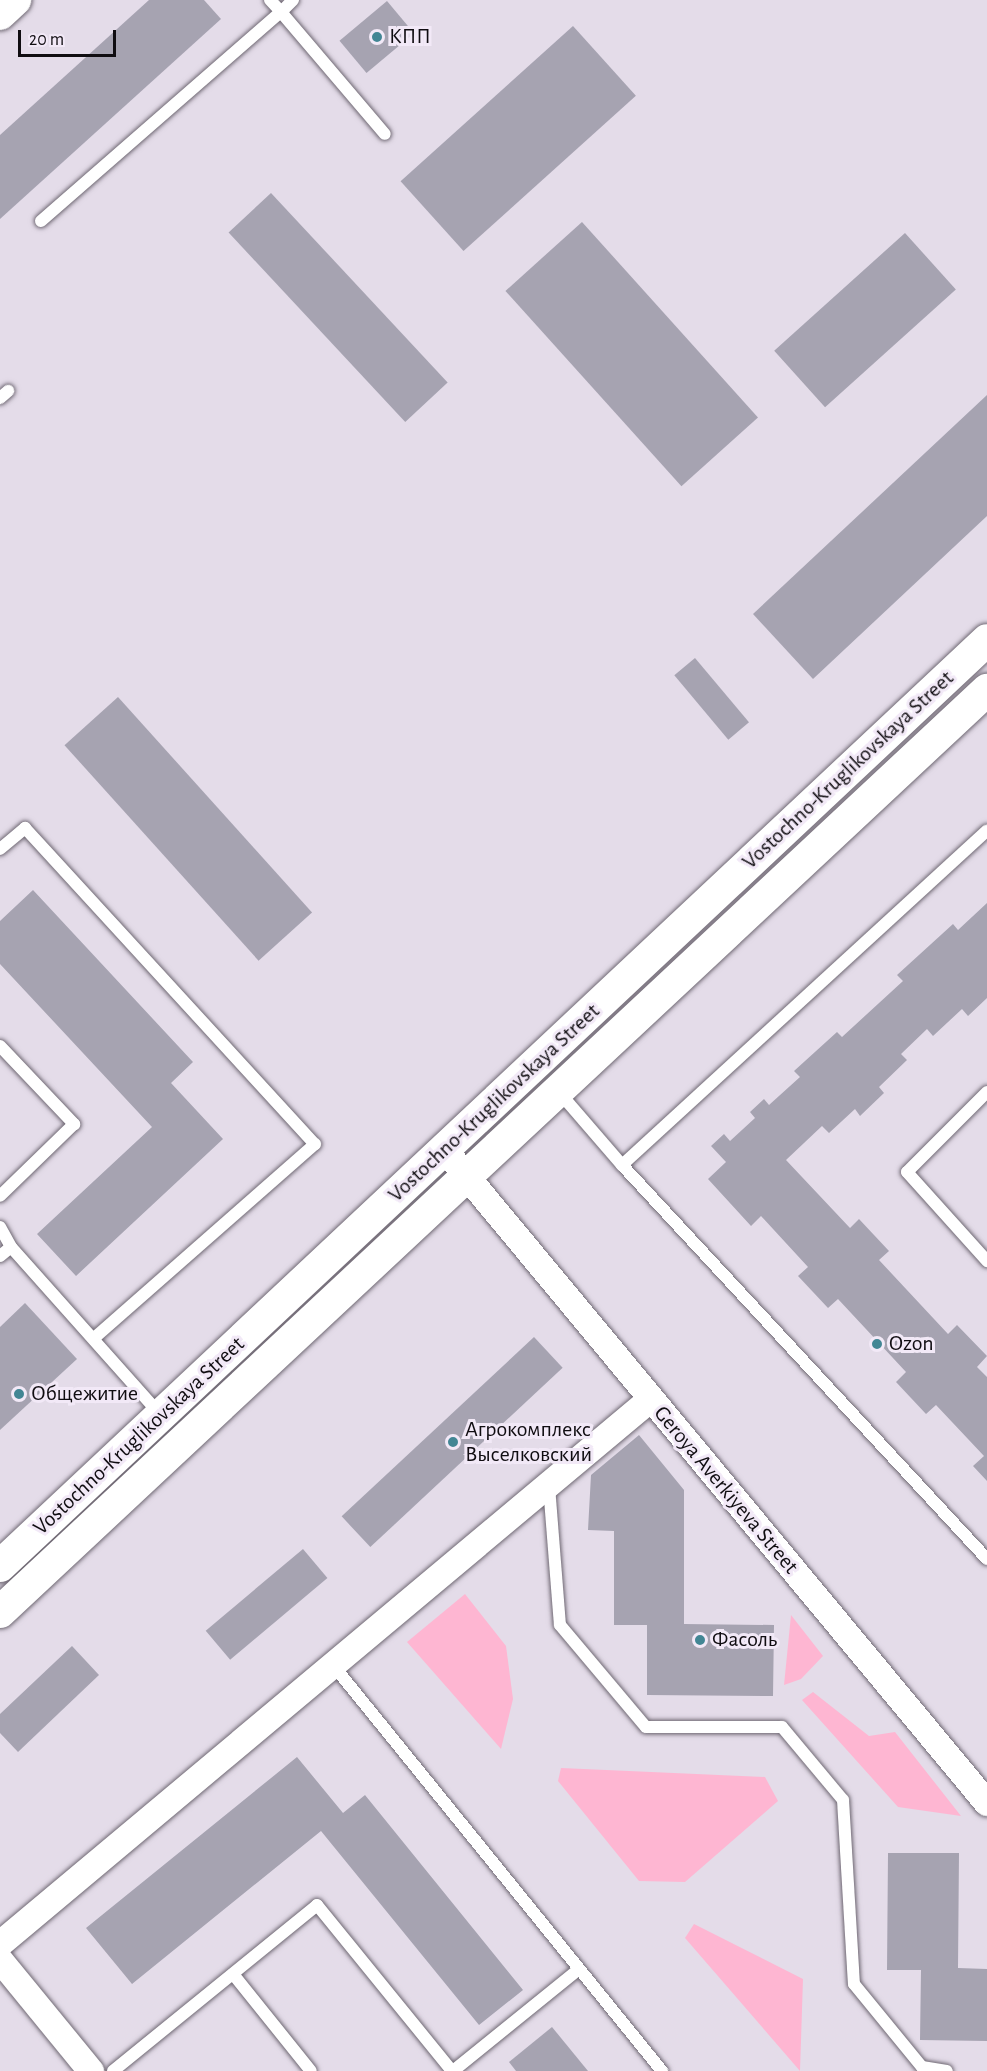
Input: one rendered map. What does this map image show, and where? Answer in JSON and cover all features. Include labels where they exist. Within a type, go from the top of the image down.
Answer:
[{"type":"street","points":[[0,14],[15,0]]},
{"type":"street","name":"Vostochno-Kruglikovskaya Street","points":[[0,1566],[987,640]]},
{"type":"street","name":"Vostochno-Kruglikovskaya Street","points":[[0,1612],[987,690]]},
{"type":"street","name":"Geroya Averkiyeva Street","points":[[444,1149],[469,1175],[651,1400],[987,1803]]},
{"type":"street","points":[[0,1944],[651,1400]]},
{"type":"street","points":[[0,1960],[91,2071]]},
{"type":"lane","points":[[270,0],[385,134]]},
{"type":"lane","points":[[41,221],[293,0]]},
{"type":"lane","points":[[0,849],[25,828],[315,1144],[94,1338]]},
{"type":"lane","points":[[622,1165],[987,831]]},
{"type":"lane","points":[[0,1046],[74,1124],[0,1196]]},
{"type":"lane","points":[[559,1092],[622,1165],[987,1559]]},
{"type":"lane","points":[[987,1092],[907,1172],[987,1261]]},
{"type":"lane","points":[[0,1227],[11,1247],[161,1415]]},
{"type":"lane","points":[[0,1256],[11,1247]]},
{"type":"lane","points":[[549,1485],[560,1624],[646,1727],[782,1727],[843,1800],[854,1984],[922,2067],[947,2071]]},
{"type":"lane","points":[[333,1665],[662,2071]]},
{"type":"lane","points":[[113,2071],[317,1905],[453,2071],[579,1969]]},
{"type":"lane","points":[[233,1974],[311,2071]]},
{"type":"shaded area","points":[[465,1594],[506,1646],[513,1699],[501,1749],[407,1642]]},
{"type":"shaded area","points":[[791,1615],[823,1656],[801,1679],[784,1685]]},
{"type":"shaded area","points":[[813,1692],[869,1736],[895,1732],[961,1816],[898,1807],[802,1700]]},
{"type":"shaded area","points":[[561,1768],[765,1777],[778,1801],[685,1882],[639,1881],[558,1781]]},
{"type":"shaded area","points":[[694,1924],[803,1979],[800,2071],[685,1938]]},
{"type":"building","points":[[149,0],[204,0],[221,19],[0,219],[0,135]]},
{"type":"building","name":"КПП","points":[[387,1],[414,33],[367,73],[340,41]]},
{"type":"building","points":[[573,26],[636,96],[463,251],[401,181]]},
{"type":"building","points":[[271,193],[448,382],[405,422],[229,233]]},
{"type":"building","points":[[582,222],[758,417],[681,486],[505,291]]},
{"type":"building","points":[[905,233],[956,289],[825,407],[774,351]]},
{"type":"building","points":[[987,395],[987,516],[813,679],[753,614]]},
{"type":"building","points":[[695,658],[749,722],[728,740],[674,675]]},
{"type":"building","points":[[118,697],[312,913],[259,961],[64,745]]},
{"type":"building","points":[[33,890],[193,1062],[171,1083],[223,1139],[76,1276],[37,1234],[152,1127],[0,964],[0,921]]},
{"type":"building","points":[[987,903],[987,998],[968,1016],[962,1009],[933,1036],[927,1029],[901,1054],[907,1060],[879,1087],[884,1093],[860,1116],[855,1109],[829,1133],[822,1126],[786,1160],[850,1228],[859,1219],[889,1251],[879,1260],[948,1334],[957,1325],[987,1356],[977,1367],[987,1377],[987,1481],[973,1466],[984,1456],[936,1405],[926,1414],[896,1382],[906,1372],[838,1299],[828,1308],[798,1276],[808,1267],[761,1216],[751,1226],[708,1179],[726,1162],[711,1146],[724,1134],[730,1141],[755,1118],[750,1112],[764,1099],[769,1105],[800,1077],[794,1071],[837,1032],[842,1037],[903,981],[897,975],[953,924],[958,930]]},
{"type":"building","name":"Общежитие","points":[[25,1303],[77,1359],[0,1430],[0,1327]]},
{"type":"building","name":"Агрокомплекс Выселковский","points":[[534,1337],[563,1368],[370,1547],[342,1516]]},
{"type":"building","points":[[639,1435],[684,1490],[684,1624],[774,1625],[773,1696],[647,1695],[647,1625],[614,1625],[614,1531],[588,1530],[591,1475]]},
{"type":"building","points":[[303,1549],[327,1578],[230,1660],[206,1631]]},
{"type":"building","points":[[72,1646],[99,1675],[18,1752],[0,1733],[0,1714]]},
{"type":"building","points":[[297,1757],[343,1813],[365,1795],[523,1990],[479,2025],[321,1831],[132,1984],[86,1928]]},
{"type":"building","points":[[888,1853],[959,1853],[958,1968],[987,1969],[987,2041],[920,2040],[921,1970],[887,1970]]},
{"type":"building","points":[[552,2027],[588,2071],[516,2071],[509,2062]]},
{"type":"place","name":"КПП","points":[[377,37]]},
{"type":"place","name":"Ozon","points":[[877,1344]]},
{"type":"place","name":"Общежитие","points":[[19,1394]]},
{"type":"place","name":"Агрокомплекс Выселковский","points":[[453,1442]]},
{"type":"place","name":"Фасоль","points":[[700,1640]]}]
